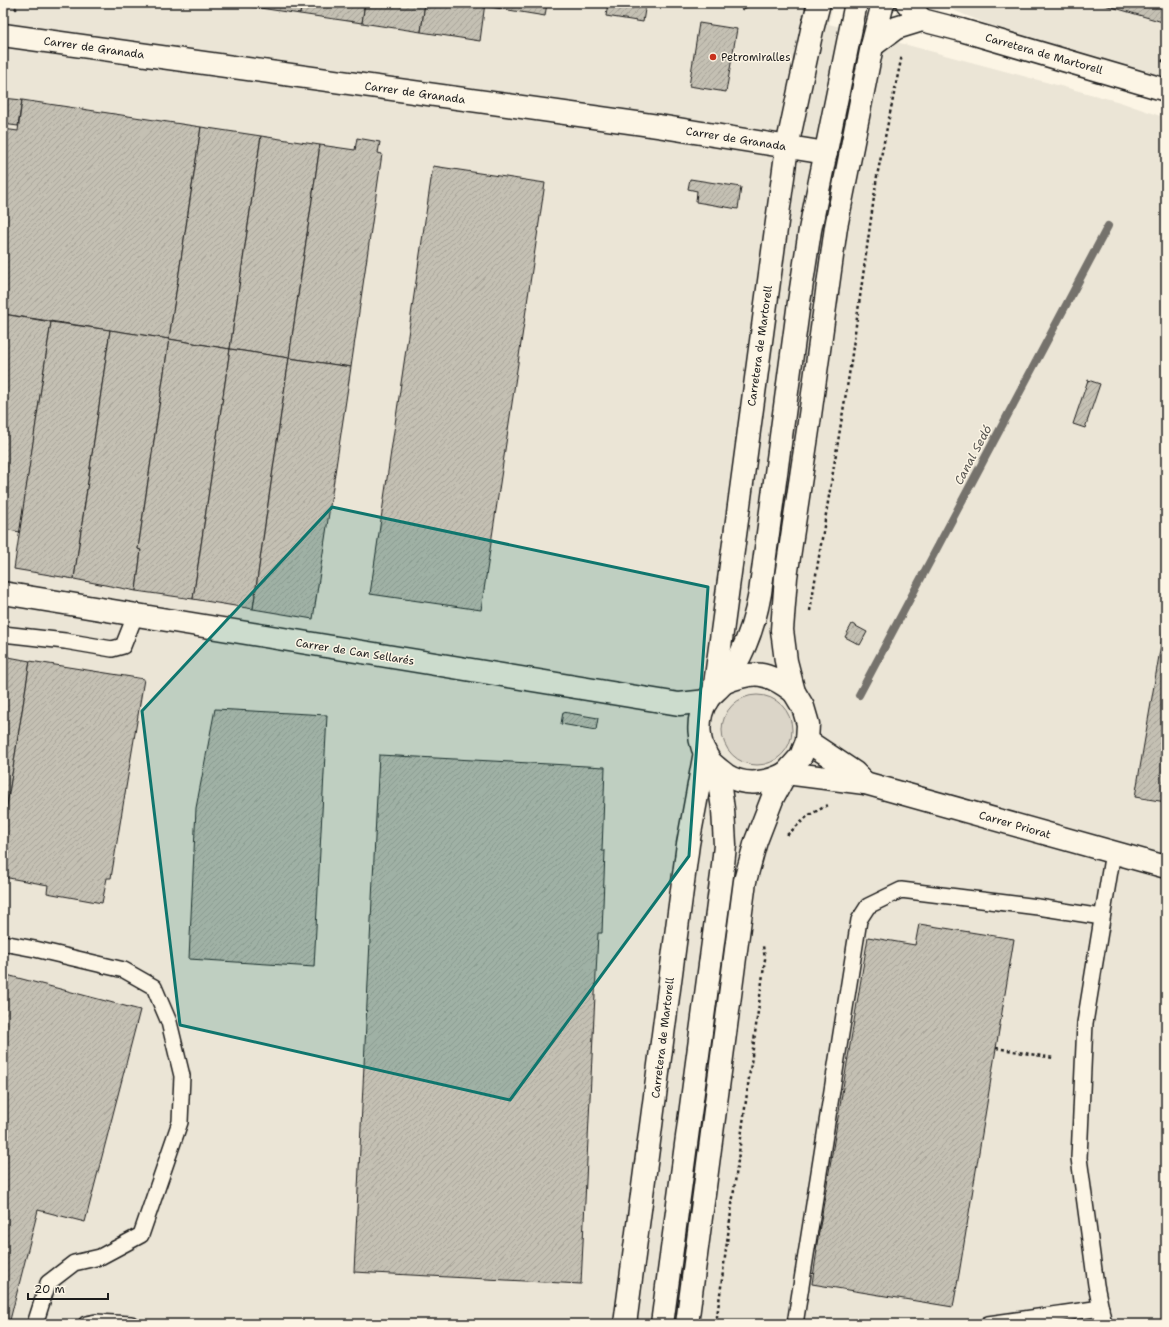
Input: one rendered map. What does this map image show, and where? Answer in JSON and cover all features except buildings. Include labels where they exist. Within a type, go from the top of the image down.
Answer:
[{"type":"street","name":"Carretera de Martorell","points":[[714,692],[787,147],[819,3]]},
{"type":"street","name":"Carretera de Martorell","points":[[662,1324],[725,846],[723,809],[711,760],[700,739],[699,725],[702,712],[714,692],[739,658],[748,640],[757,611],[807,245],[856,3]]},
{"type":"street","points":[[687,1324],[745,881],[756,841],[773,797],[786,773],[801,756],[807,741],[808,724],[803,707],[794,692],[786,661],[782,630],[786,577],[804,461],[836,226],[872,46],[883,3]]},
{"type":"street","points":[[872,46],[896,28],[922,20],[907,3]]},
{"type":"street","name":"Carretera de Martorell","points":[[922,20],[1166,90]]},
{"type":"street","name":"Carrer de Granada","points":[[3,35],[658,126],[826,153]]},
{"type":"street","name":"Carrer de Can Sellarés","points":[[3,593],[135,616],[679,704],[714,692]]},
{"type":"street","points":[[714,692],[748,674],[764,675],[780,681],[794,692]]},
{"type":"street","name":"Carrer Priorat","points":[[807,741],[855,773],[859,782]]},
{"type":"street","name":"Carretera de Martorell","points":[[625,1324],[688,844],[711,760]]},
{"type":"street","points":[[711,760],[729,777],[743,782],[757,783],[771,780],[786,773]]},
{"type":"street","name":"Carrer Priorat","points":[[786,773],[859,782],[1166,867]]},
{"type":"lane","points":[[3,634],[65,641],[112,649],[123,646],[135,616]]},
{"type":"lane","points":[[1104,1324],[1095,1278],[1079,1158],[1085,1023],[1113,852]]},
{"type":"lane","points":[[795,1324],[859,920],[868,906],[902,890],[1038,907],[1102,917]]},
{"type":"lane","points":[[3,943],[124,970],[154,987],[169,1022],[182,1076],[180,1122],[140,1235],[100,1257],[74,1264],[48,1283],[35,1324]]},
{"type":"lane","points":[[988,1324],[1101,1308]]},
{"type":"lane","points":[[86,1324],[96,1322],[131,1324]]},
{"type":"path","points":[[810,614],[848,383],[877,176],[901,57],[909,38],[922,20]]},
{"type":"path","points":[[1162,62],[1166,56]]},
{"type":"path","points":[[784,839],[788,833],[809,815],[848,795],[859,782]]},
{"type":"path","points":[[716,1324],[765,959],[762,940]]},
{"type":"path","points":[[996,1048],[1053,1058]]},
{"type":"highlighted area","points":[[332,507],[708,587],[689,856],[510,1100],[180,1025],[142,711]]},
{"type":"shaded area","points":[[3,3],[833,3],[829,24],[1120,102],[1166,118],[1166,1324],[3,1324]]},
{"type":"shaded area","points":[[936,3],[1166,3],[1166,79],[987,24]]},
{"type":"shaded area","points":[[757,695],[770,698],[782,705],[789,717],[792,730],[789,743],[782,755],[770,762],[757,765],[744,762],[732,755],[725,743],[722,730],[725,717],[732,705],[744,698]]},
{"type":"waterway","name":"Canal Sedó","points":[[859,695],[1108,226]]},
{"type":"place","name":"Petromiralles","points":[[713,57]]}]
